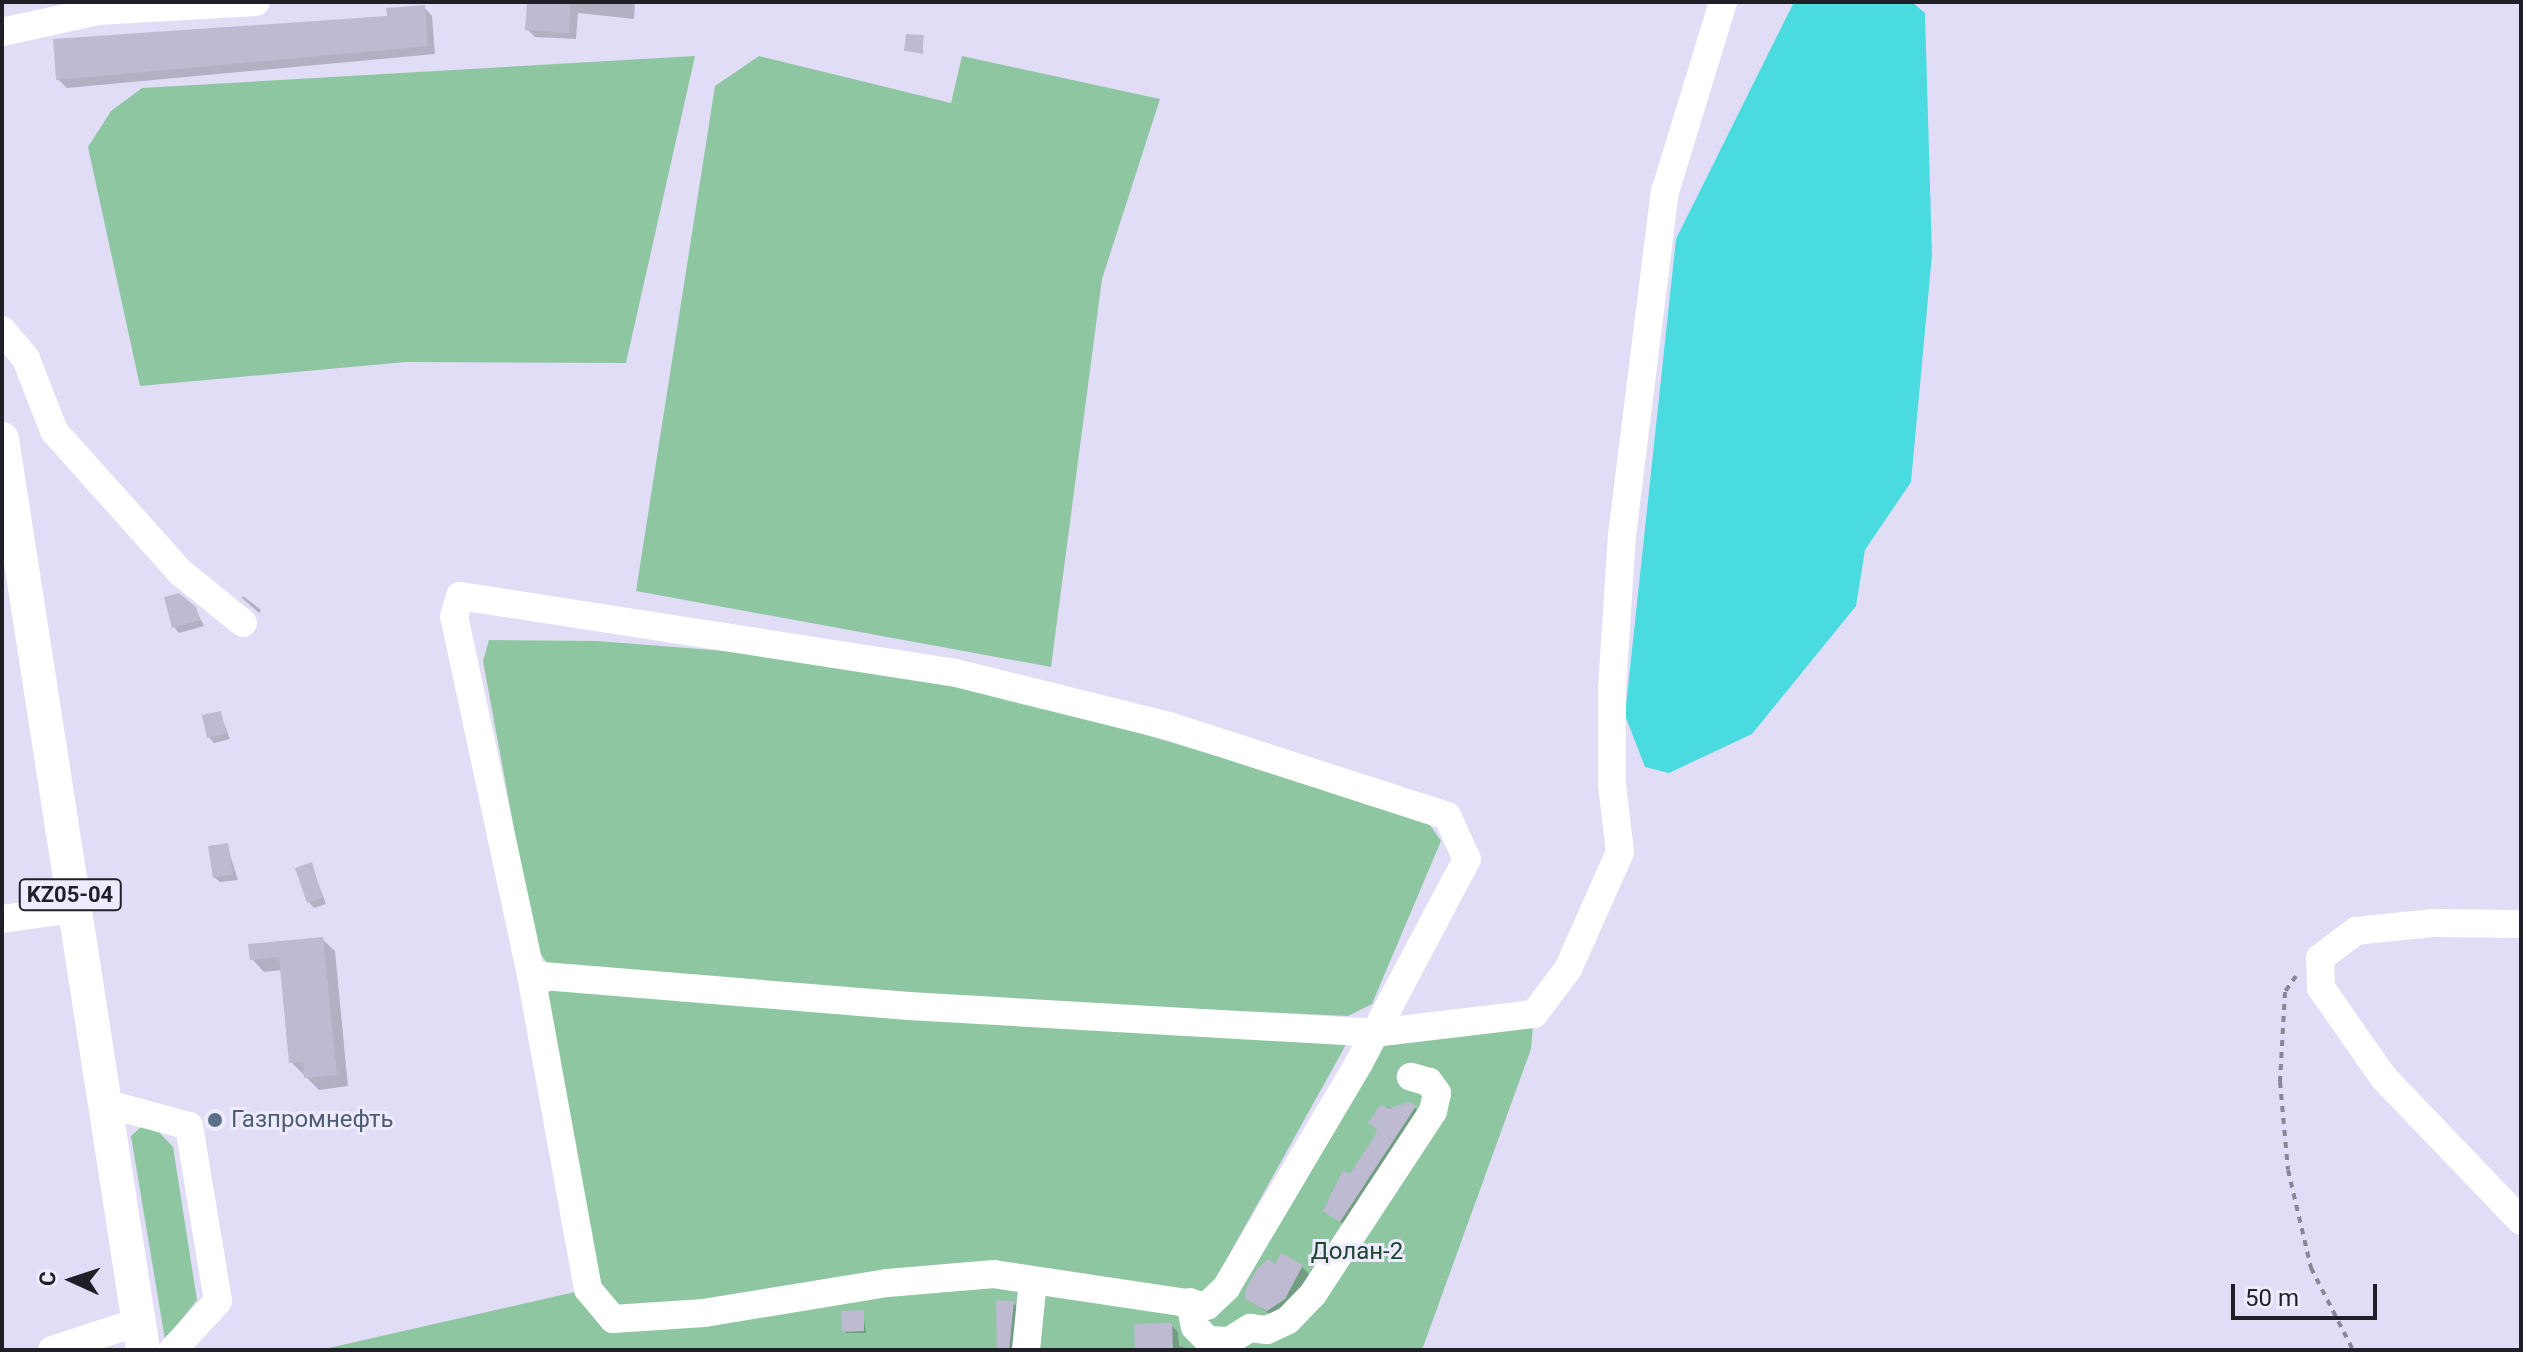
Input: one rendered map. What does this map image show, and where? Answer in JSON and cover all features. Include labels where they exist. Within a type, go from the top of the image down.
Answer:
[{"type":"main road","name":"KZ05-04","points":[[2,439],[12,573],[73,909],[141,1336]]},
{"type":"street","points":[[2,32],[98,11],[256,2]]},
{"type":"street","points":[[531,975],[909,1006],[1374,1033],[1534,1014],[1568,969],[1620,852],[1612,785],[1612,689],[1622,535],[1665,192],[1723,2]]},
{"type":"street","points":[[2,330],[26,359],[54,431],[180,572],[243,623]]},
{"type":"street","points":[[460,596],[956,673],[1172,727],[1447,816],[1467,859],[1374,1033],[1226,1288],[1207,1306],[994,1274],[887,1283],[704,1313],[613,1319],[588,1289],[531,975],[454,617],[460,596]]},
{"type":"street","points":[[2,919],[73,909]]},
{"type":"street","points":[[2521,924],[2433,923],[2356,931],[2320,958],[2321,988],[2383,1077],[2521,1221]]},
{"type":"street","points":[[1190,1302],[1195,1327],[1208,1340],[1229,1341],[1250,1328],[1267,1330],[1288,1320],[1313,1294],[1433,1111],[1437,1093],[1429,1082],[1411,1077]]},
{"type":"street","points":[[104,1103],[189,1126],[218,1301],[173,1350]]},
{"type":"street","points":[[1026,1350],[1033,1280]]},
{"type":"street","points":[[52,1350],[141,1336]]},
{"type":"path","points":[[2320,958],[2303,967],[2285,992],[2280,1082],[2288,1170],[2311,1268],[2353,1350]]},
{"type":"green space","points":[[695,56],[626,363],[406,362],[140,386],[88,147],[111,111],[142,88]]},
{"type":"green space","points":[[759,56],[951,103],[962,56],[1160,99],[1102,279],[1051,667],[636,591],[715,86]]},
{"type":"green space","points":[[489,640],[597,641],[828,659],[988,688],[1425,818],[1441,841],[1372,1004],[1348,1016],[984,999],[547,963],[536,948],[483,661]]},
{"type":"green space","points":[[558,987],[1348,1041],[1208,1293],[993,1271],[684,1308],[606,1306],[540,997]]},
{"type":"green space","name":"Долан-2","points":[[1534,1014],[1531,1049],[1422,1350],[320,1350],[588,1289],[604,1312],[994,1274],[1207,1306],[1374,1033]]},
{"type":"green space","points":[[143,1125],[154,1127],[173,1147],[197,1300],[165,1340],[131,1136]]},
{"type":"shaded area","points":[[1794,2],[1912,2],[1925,13],[1932,255],[1911,482],[1865,550],[1856,606],[1752,734],[1669,773],[1645,767],[1625,715],[1676,239]]},
{"type":"building","points":[[527,2],[571,2],[569,33],[525,30]]},
{"type":"building","points":[[425,5],[428,46],[56,80],[53,39],[387,16],[386,8]]},
{"type":"building","points":[[906,34],[924,35],[922,53],[904,51]]},
{"type":"building","points":[[179,593],[196,607],[200,620],[172,628],[164,597]]},
{"type":"building","points":[[221,711],[226,734],[207,738],[202,715]]},
{"type":"building","points":[[228,843],[233,874],[213,878],[208,846]]},
{"type":"building","points":[[312,862],[322,898],[307,903],[295,868]]},
{"type":"building","points":[[323,937],[337,1075],[304,1078],[303,1062],[289,1063],[279,957],[250,960],[248,944]]},
{"type":"building","points":[[1410,1102],[1416,1106],[1340,1222],[1323,1211],[1343,1170],[1350,1174],[1375,1135],[1377,1129],[1368,1123],[1380,1105],[1389,1108]]},
{"type":"building","points":[[1281,1253],[1303,1265],[1285,1299],[1267,1311],[1245,1299],[1246,1288],[1258,1268],[1268,1259],[1275,1264]]},
{"type":"building","points":[[996,1300],[1014,1301],[1009,1350],[997,1350]]},
{"type":"building","points":[[864,1310],[864,1331],[842,1332],[841,1311]]},
{"type":"building","points":[[1172,1323],[1173,1350],[1135,1350],[1134,1324]]},
{"type":"place","name":"Газпромнефть","points":[[215,1120]]}]
